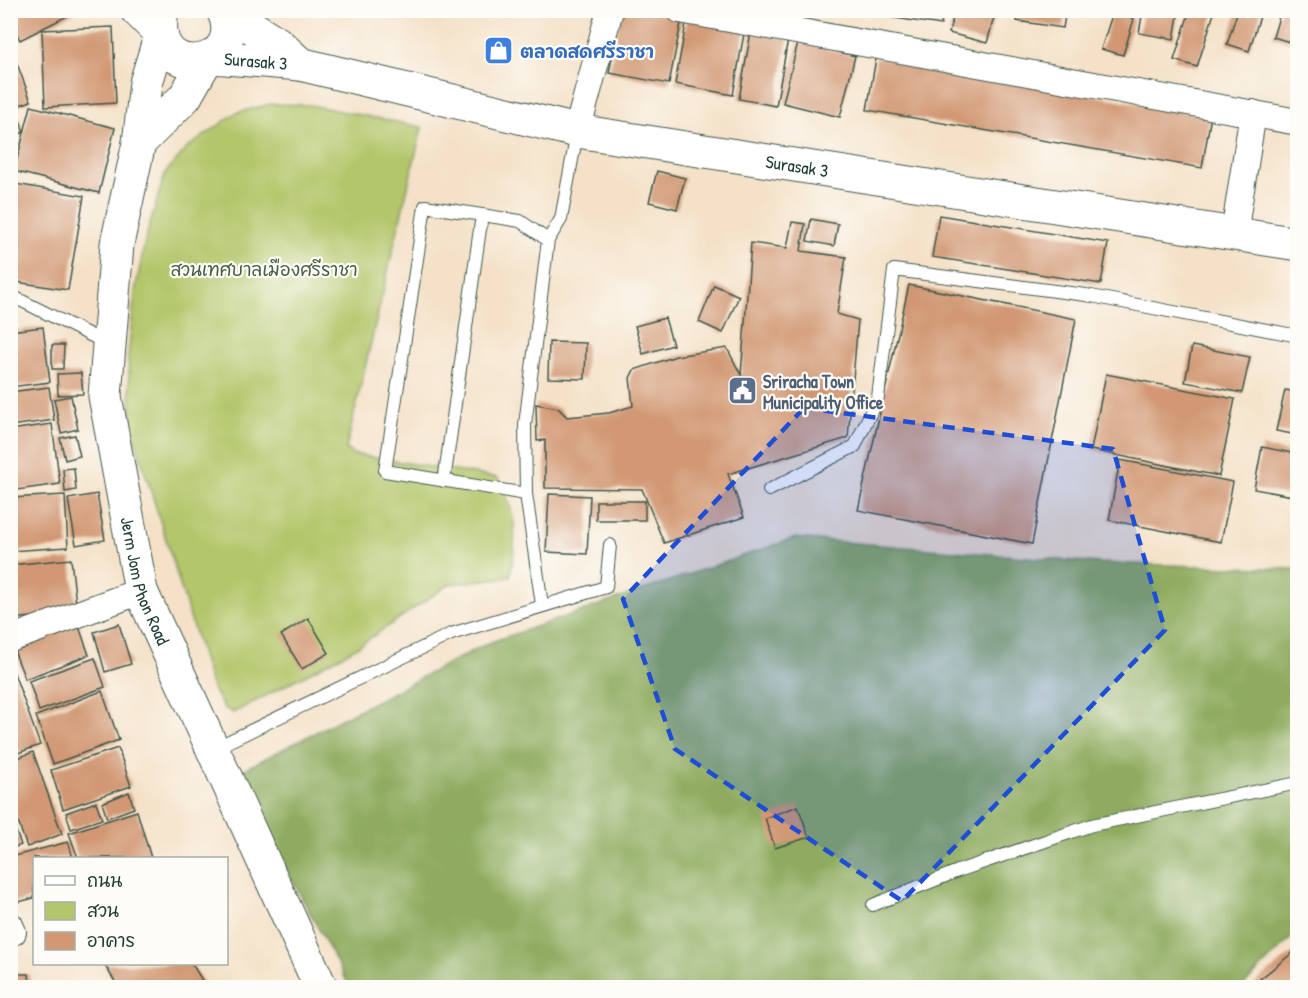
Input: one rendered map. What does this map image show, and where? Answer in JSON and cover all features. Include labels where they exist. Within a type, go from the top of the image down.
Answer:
[{"type":"main road","points":[[125,10],[146,88]]},
{"type":"main road","points":[[137,10],[163,22]]},
{"type":"main road","points":[[139,143],[185,97],[209,58],[226,40],[228,29],[224,10]]},
{"type":"main road","name":"Surasak 3","points":[[224,10],[277,43],[300,64]]},
{"type":"main road","name":"Jerm Jom Phon Road","points":[[163,22],[146,88],[139,143],[117,244],[105,396],[141,591],[321,987]]},
{"type":"main road","name":"Surasak 3","points":[[163,22],[164,44],[180,59],[190,62],[209,58],[300,64],[577,130],[1298,244]]},
{"type":"street","points":[[577,130],[610,10]]},
{"type":"street","points":[[680,10],[1298,122]]},
{"type":"street","points":[[1234,234],[1253,113]]},
{"type":"street","points":[[10,639],[141,591]]},
{"type":"lane","points":[[542,604],[526,494],[525,425],[548,240],[561,219],[577,130]]},
{"type":"lane","points":[[526,494],[385,471],[425,206],[520,221],[548,240]]},
{"type":"lane","points":[[444,481],[482,215]]},
{"type":"lane","points":[[769,490],[855,446],[878,397],[894,270],[1086,295],[1298,336]]},
{"type":"lane","points":[[10,295],[110,345]]},
{"type":"lane","points":[[212,750],[451,634],[542,604],[606,587],[610,545]]},
{"type":"lane","points":[[873,905],[958,871],[1092,825],[1298,783]]},
{"type":"highlighted area","points":[[804,408],[1113,449],[1165,630],[902,901],[675,749],[623,599]]},
{"type":"green space","name":"สวนเทศบาลเมืองศรีราชา","points":[[271,104],[310,105],[422,127],[346,448],[352,454],[498,478],[509,503],[515,538],[510,577],[450,584],[354,649],[233,713],[224,708],[212,688],[132,430],[128,357],[135,292],[145,241],[165,173],[187,148],[236,113]]},
{"type":"green space","points":[[795,538],[1099,563],[1297,569],[1297,932],[1242,987],[350,987],[235,774],[488,643]]},
{"type":"building","points":[[10,10],[79,10],[20,40],[10,22]]},
{"type":"building","points":[[621,10],[638,10],[682,18],[669,84],[609,73]]},
{"type":"building","points":[[862,10],[943,10],[941,25],[862,13]]},
{"type":"building","points":[[955,10],[996,10],[987,43],[949,33]]},
{"type":"building","points":[[1019,10],[1066,10],[1063,28],[1017,21]]},
{"type":"building","points":[[1143,10],[1179,10],[1174,39],[1139,33]]},
{"type":"building","points":[[1190,10],[1215,10],[1197,67],[1174,60]]},
{"type":"building","points":[[1238,10],[1262,10],[1249,51],[1227,44]]},
{"type":"building","points":[[1281,10],[1298,10],[1298,29],[1293,43],[1273,37]]},
{"type":"building","points":[[1113,12],[1134,19],[1123,55],[1101,49]]},
{"type":"building","points":[[687,18],[745,28],[733,95],[675,84]]},
{"type":"building","points":[[113,27],[116,103],[45,107],[42,30]]},
{"type":"building","points":[[751,32],[788,39],[776,106],[739,99]]},
{"type":"building","points":[[798,42],[855,56],[840,117],[783,103]]},
{"type":"building","points":[[10,45],[31,101],[15,107],[24,132],[14,136],[18,144],[10,147]]},
{"type":"building","points":[[876,58],[1211,116],[1202,168],[867,110]]},
{"type":"building","points":[[31,106],[115,128],[99,193],[14,171]]},
{"type":"building","points":[[657,171],[685,178],[677,209],[649,202]]},
{"type":"building","points":[[10,183],[84,196],[68,290],[10,281]]},
{"type":"building","points":[[939,215],[1108,243],[1101,284],[932,257]]},
{"type":"building","points":[[811,219],[838,224],[834,246],[807,241]]},
{"type":"building","name":"Sriracha Town Municipality Office","points":[[792,222],[805,224],[801,251],[846,257],[837,314],[858,320],[848,438],[728,474],[744,517],[664,543],[642,489],[545,488],[545,440],[537,441],[536,404],[558,408],[567,417],[609,413],[633,406],[630,378],[634,370],[676,356],[727,348],[741,375],[751,243],[787,248]]},
{"type":"building","points":[[714,285],[739,296],[723,333],[699,322]]},
{"type":"building","points":[[909,285],[1076,319],[1032,544],[858,510]]},
{"type":"building","points":[[665,318],[673,345],[643,354],[635,326]]},
{"type":"building","points":[[43,327],[50,382],[10,387],[10,331]]},
{"type":"building","points":[[549,342],[586,343],[585,379],[548,378]]},
{"type":"building","points":[[52,345],[64,345],[63,369],[52,369]]},
{"type":"building","points":[[1192,346],[1250,357],[1242,393],[1185,382]]},
{"type":"building","points":[[81,373],[83,394],[58,395],[57,374]]},
{"type":"building","points":[[1106,374],[1235,399],[1219,476],[1091,450]]},
{"type":"building","points":[[49,387],[54,420],[10,426],[10,392]]},
{"type":"building","points":[[1285,390],[1298,392],[1298,435],[1276,431]]},
{"type":"building","points":[[71,396],[78,429],[61,433],[54,399]]},
{"type":"building","points":[[52,424],[60,484],[10,491],[10,430]]},
{"type":"building","points":[[75,435],[80,456],[65,460],[60,438]]},
{"type":"building","points":[[1262,447],[1298,454],[1298,497],[1254,489]]},
{"type":"building","points":[[1120,460],[1233,482],[1221,542],[1109,520]]},
{"type":"building","points":[[74,468],[76,490],[65,492],[63,469]]},
{"type":"building","points":[[97,494],[105,540],[76,545],[68,499]]},
{"type":"building","points":[[549,494],[590,496],[587,554],[546,552]]},
{"type":"building","points":[[65,495],[68,547],[10,551],[10,498]]},
{"type":"building","points":[[596,501],[645,501],[645,520],[596,520]]},
{"type":"building","points":[[71,559],[77,613],[10,619],[10,565]]},
{"type":"building","points":[[308,618],[329,653],[302,669],[281,635]]},
{"type":"building","points":[[77,621],[89,655],[25,679],[12,645]]},
{"type":"building","points":[[119,624],[131,664],[105,672],[94,632]]},
{"type":"building","points":[[95,658],[105,687],[39,711],[29,681]]},
{"type":"building","points":[[10,662],[40,745],[10,756]]},
{"type":"building","points":[[102,691],[119,740],[53,764],[36,716]]},
{"type":"building","points":[[118,748],[131,786],[63,809],[51,770]]},
{"type":"building","points":[[33,752],[62,834],[27,847],[10,799],[10,761]]},
{"type":"building","points":[[129,792],[134,808],[107,818],[102,803]]},
{"type":"building","points":[[96,802],[102,819],[71,829],[66,813]]},
{"type":"building","points":[[798,806],[809,837],[775,848],[765,818]]},
{"type":"building","points":[[137,811],[151,857],[78,857],[69,833]]},
{"type":"building","points":[[13,824],[21,845],[10,849],[10,825]]},
{"type":"building","points":[[68,842],[73,857],[33,857],[33,898],[11,904],[10,857]]},
{"type":"building","points":[[1296,950],[1298,986],[1249,988]]},
{"type":"building","points":[[105,965],[193,965],[207,988],[119,988]]},
{"type":"building","points":[[10,974],[29,974],[30,988],[10,988]]},
{"type":"place","name":"ตลาดสดศรีราชา","points":[[499,51]]},
{"type":"place","name":"Sriracha Town Municipality Office","points":[[742,391]]}]
